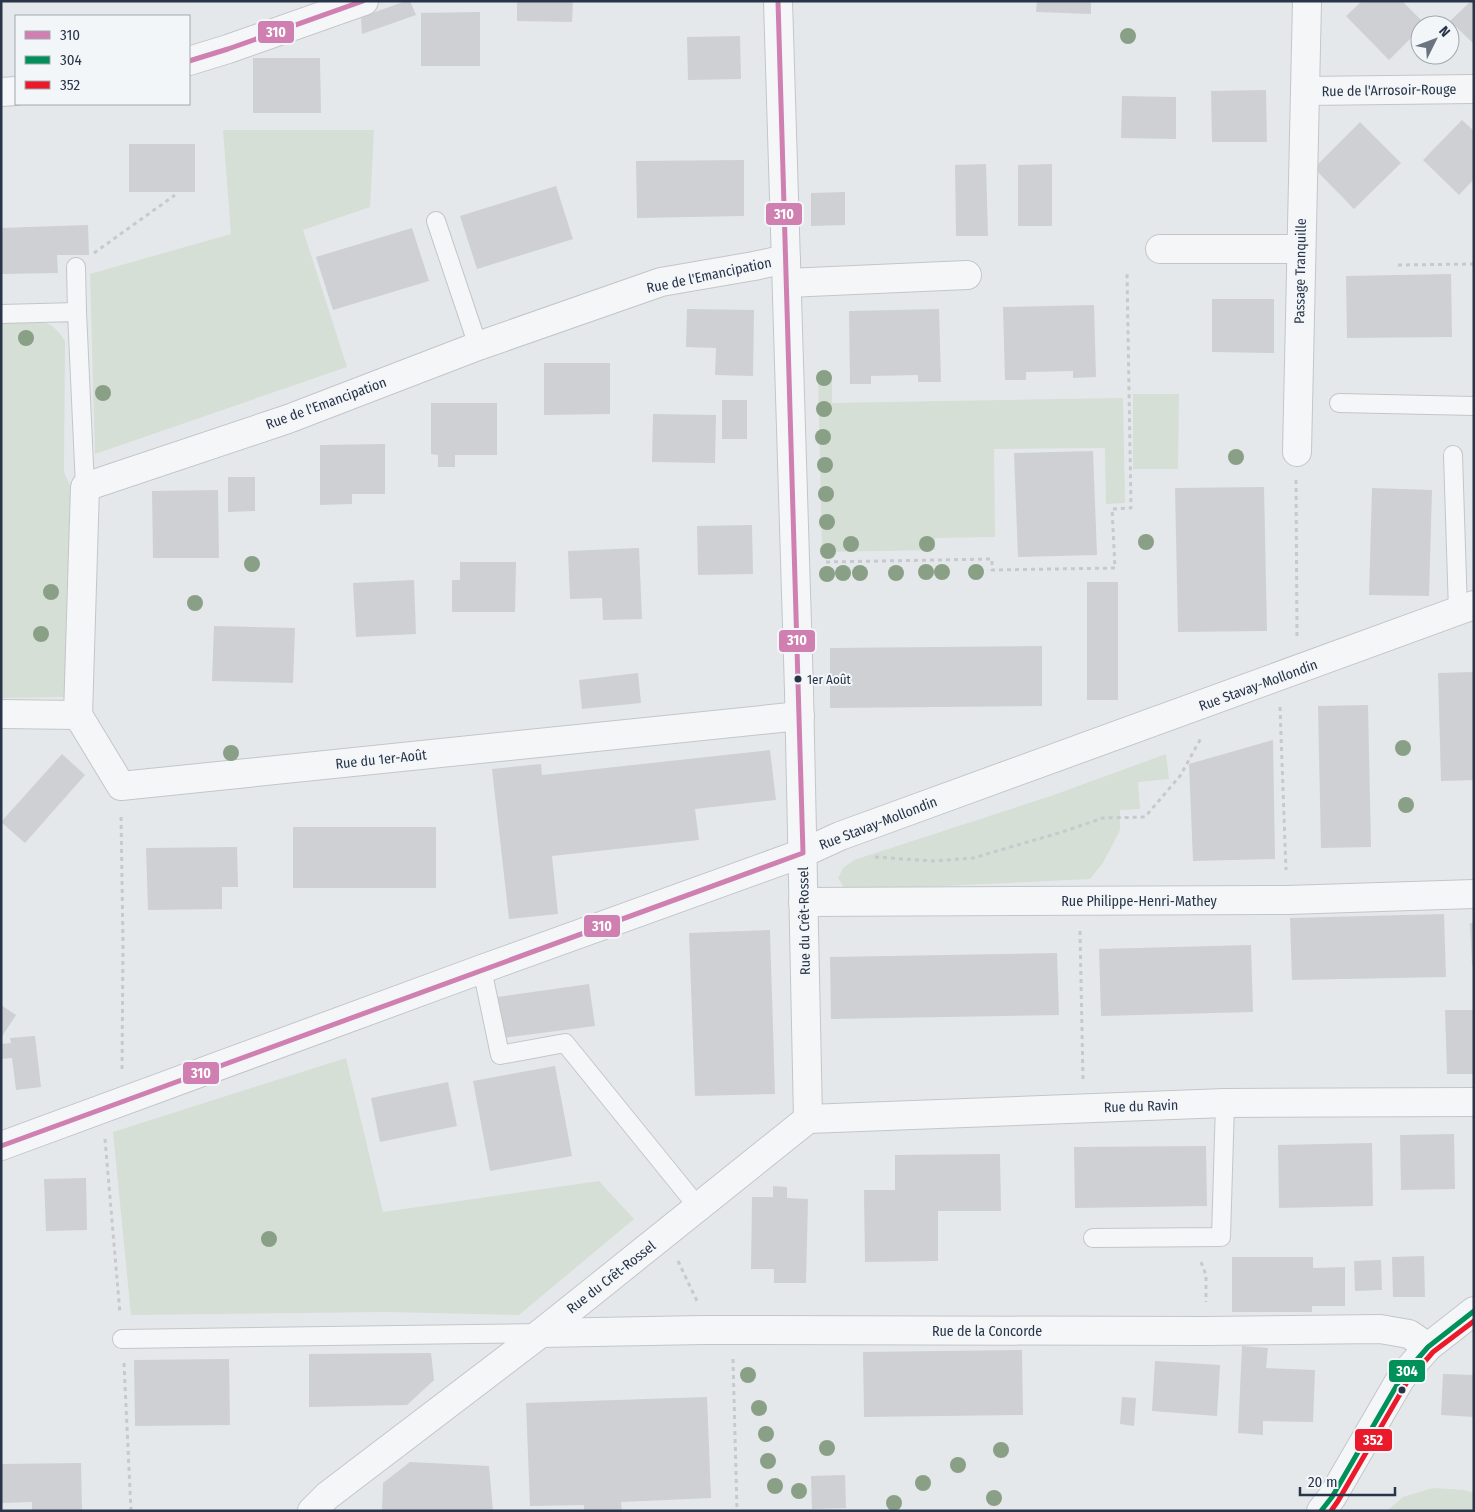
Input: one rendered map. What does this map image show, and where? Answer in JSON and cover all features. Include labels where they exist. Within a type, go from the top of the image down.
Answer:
[{"type":"street","points":[[190,61],[364,1]]},
{"type":"street","name":"Rue du Crêt-Rossel","points":[[312,1511],[327,1496],[541,1333],[808,1119],[800,716],[778,1]]},
{"type":"street","name":"Rue de l'Arrosoir-Rouge","points":[[1306,1],[1304,91],[1474,89]]},
{"type":"street","points":[[1,92],[15,91]]},
{"type":"street","name":"Passage Tranquille","points":[[1296,463],[1304,91]]},
{"type":"street","points":[[1160,249],[1300,250]]},
{"type":"street","name":"Rue de l'Emancipation","points":[[84,487],[288,419],[478,346],[661,282],[754,266],[786,271],[967,276]]},
{"type":"street","points":[[84,487],[78,715],[121,786]]},
{"type":"street","name":"Rue Stavay-Mollondin","points":[[1,1146],[803,853],[840,836],[1466,608]]},
{"type":"street","points":[[1,714],[78,715]]},
{"type":"street","name":"Rue du 1er-Août","points":[[121,786],[800,716]]},
{"type":"street","name":"Rue Philippe-Henri-Mathey","points":[[803,902],[1288,900],[1474,894]]},
{"type":"street","name":"Rue du Ravin","points":[[808,1119],[1225,1103],[1474,1102]]},
{"type":"street","points":[[1321,1511],[1332,1497],[1401,1378],[1428,1347],[1474,1311]]},
{"type":"street","name":"Rue de la Concorde","points":[[541,1333],[732,1330],[1206,1331],[1380,1329],[1409,1334],[1428,1347]]},
{"type":"lane","points":[[436,221],[478,346]]},
{"type":"lane","points":[[76,267],[84,487]]},
{"type":"lane","points":[[1,314],[77,312]]},
{"type":"lane","points":[[1339,403],[1474,406]]},
{"type":"lane","points":[[1453,455],[1466,608]]},
{"type":"lane","points":[[482,969],[500,1055],[565,1043],[698,1207]]},
{"type":"lane","points":[[1093,1238],[1221,1238],[1225,1103]]},
{"type":"lane","points":[[122,1339],[541,1333]]},
{"type":"path","points":[[76,267],[175,196]]},
{"type":"path","points":[[1398,265],[1474,264]]},
{"type":"path","points":[[824,562],[992,559],[992,570],[1116,568],[1112,509],[1131,508],[1127,272]]},
{"type":"path","points":[[1296,463],[1296,640]]},
{"type":"path","points":[[1280,704],[1288,900]]},
{"type":"path","points":[[870,856],[932,861],[973,858],[1103,818],[1145,817],[1180,776],[1205,732]]},
{"type":"path","points":[[121,786],[122,1070]]},
{"type":"path","points":[[1080,928],[1084,1082]]},
{"type":"path","points":[[676,1257],[698,1305]]},
{"type":"path","points":[[1206,1275],[1206,1296]]},
{"type":"path","points":[[732,1330],[737,1511]]},
{"type":"path","points":[[131,1500],[131,1511]]},
{"type":"shaded area","points":[[223,130],[374,130],[370,207],[303,230],[347,367],[95,454],[90,274],[231,234]]},
{"type":"shaded area","points":[[30,320],[45,322],[59,332],[65,341],[64,472],[74,494],[67,697],[1,698],[1,321]]},
{"type":"shaded area","points":[[818,376],[832,376],[832,403],[1123,398],[1125,503],[1106,504],[1105,448],[994,449],[995,537],[935,538],[935,550],[822,552]]},
{"type":"shaded area","points":[[1133,394],[1179,394],[1178,469],[1133,469]]},
{"type":"shaded area","points":[[1166,754],[1169,779],[1138,782],[1140,809],[1120,810],[1120,830],[1103,863],[1090,879],[857,890],[845,889],[838,878],[843,868],[854,860],[1051,796]]},
{"type":"shaded area","points":[[346,1058],[383,1212],[599,1181],[634,1219],[519,1315],[387,1312],[131,1315],[113,1132]]},
{"type":"shaded area","points":[[1433,1488],[1464,1490],[1474,1493],[1474,1511],[1387,1511],[1403,1497]]},
{"type":"building","points":[[410,1],[416,15],[362,34],[361,17]]},
{"type":"building","points":[[517,1],[573,1],[572,22],[517,21]]},
{"type":"building","points":[[1037,1],[1091,1],[1091,14],[1036,12]]},
{"type":"building","points":[[1362,1],[1402,1],[1416,15],[1410,15],[1410,39],[1389,60],[1346,16]]},
{"type":"building","points":[[1471,1],[1474,1],[1474,44],[1460,31],[1460,15],[1456,15]]},
{"type":"building","points":[[480,12],[480,66],[421,66],[421,13]]},
{"type":"building","points":[[740,36],[741,79],[688,80],[687,37]]},
{"type":"building","points":[[253,58],[320,58],[321,113],[253,113]]},
{"type":"building","points":[[1266,90],[1267,142],[1212,142],[1211,91]]},
{"type":"building","points":[[1122,96],[1176,97],[1176,139],[1121,138]]},
{"type":"building","points":[[1462,120],[1474,131],[1474,179],[1459,195],[1423,160]]},
{"type":"building","points":[[1360,122],[1401,163],[1354,209],[1314,168]]},
{"type":"building","points":[[129,144],[195,144],[195,192],[129,192]]},
{"type":"building","points":[[744,160],[744,216],[637,218],[636,161]]},
{"type":"building","points":[[986,164],[988,236],[956,236],[955,165]]},
{"type":"building","points":[[1052,164],[1052,226],[1018,226],[1018,165]]},
{"type":"building","points":[[556,186],[573,239],[477,269],[460,216]]},
{"type":"building","points":[[845,192],[845,225],[811,226],[811,193]]},
{"type":"building","points":[[88,225],[89,255],[57,255],[58,273],[1,274],[1,228]]},
{"type":"building","points":[[412,228],[429,281],[333,310],[316,257]]},
{"type":"building","points":[[1451,274],[1452,337],[1347,338],[1346,276]]},
{"type":"building","points":[[1212,299],[1274,299],[1274,353],[1212,352]]},
{"type":"building","points":[[1094,305],[1096,377],[1073,378],[1073,371],[1026,372],[1026,380],[1005,380],[1003,307]]},
{"type":"building","points":[[687,309],[754,310],[753,376],[715,375],[716,348],[686,347]]},
{"type":"building","points":[[939,309],[941,382],[918,382],[918,375],[871,376],[871,384],[850,384],[849,311]]},
{"type":"building","points":[[544,363],[610,363],[610,414],[544,415]]},
{"type":"building","points":[[722,400],[747,400],[747,439],[722,439]]},
{"type":"building","points":[[431,403],[497,403],[497,455],[455,455],[455,467],[438,467],[438,455],[431,454]]},
{"type":"building","points":[[653,414],[716,415],[715,463],[652,462]]},
{"type":"building","points":[[385,444],[385,494],[352,494],[352,504],[320,505],[320,445]]},
{"type":"building","points":[[1093,451],[1097,555],[1018,557],[1014,453]]},
{"type":"building","points":[[228,477],[255,477],[255,511],[228,512]]},
{"type":"building","points":[[1264,487],[1267,631],[1178,632],[1175,488]]},
{"type":"building","points":[[1372,488],[1432,490],[1429,596],[1369,595]]},
{"type":"building","points":[[218,490],[219,558],[153,558],[152,491]]},
{"type":"building","points":[[752,525],[753,574],[698,575],[697,526]]},
{"type":"building","points":[[639,548],[642,619],[603,620],[602,598],[570,599],[568,551]]},
{"type":"building","points":[[460,562],[516,562],[515,612],[452,612],[452,580],[460,580]]},
{"type":"building","points":[[414,580],[416,634],[356,637],[353,583]]},
{"type":"building","points":[[1087,582],[1118,582],[1118,700],[1087,700]]},
{"type":"building","points":[[214,626],[295,628],[293,683],[212,681]]},
{"type":"building","points":[[1042,646],[1042,706],[830,708],[830,648]]},
{"type":"building","points":[[1474,672],[1474,780],[1441,781],[1438,673]]},
{"type":"building","points":[[638,673],[641,703],[582,709],[579,680]]},
{"type":"building","points":[[1368,705],[1371,847],[1321,848],[1318,706]]},
{"type":"building","points":[[1273,740],[1275,859],[1193,861],[1189,764]]},
{"type":"building","points":[[770,750],[776,800],[695,809],[699,840],[552,856],[558,914],[509,919],[492,769],[541,764],[542,775]]},
{"type":"building","points":[[62,754],[85,775],[25,843],[1,822]]},
{"type":"building","points":[[293,827],[436,827],[436,888],[293,888]]},
{"type":"building","points":[[237,847],[238,887],[222,887],[222,909],[148,910],[146,848]]},
{"type":"building","points":[[1444,914],[1446,977],[1292,980],[1290,918]]},
{"type":"building","points":[[1470,923],[1474,923],[1474,965],[1472,965]]},
{"type":"building","points":[[770,930],[775,1094],[695,1096],[689,933]]},
{"type":"building","points":[[1251,945],[1253,1012],[1101,1016],[1099,949]]},
{"type":"building","points":[[1057,953],[1059,1015],[831,1019],[830,957]]},
{"type":"building","points":[[589,984],[595,1026],[503,1038],[497,997]]},
{"type":"building","points":[[1,1005],[16,1015],[1,1038]]},
{"type":"building","points":[[1445,1010],[1474,1010],[1474,1074],[1447,1074]]},
{"type":"building","points":[[35,1036],[41,1087],[16,1090],[12,1058],[1,1059],[1,1044],[11,1043],[10,1038]]},
{"type":"building","points":[[555,1066],[572,1156],[490,1171],[473,1081]]},
{"type":"building","points":[[448,1082],[457,1126],[380,1142],[371,1098]]},
{"type":"building","points":[[1454,1134],[1455,1189],[1401,1190],[1400,1135]]},
{"type":"building","points":[[1372,1143],[1373,1206],[1279,1208],[1278,1145]]},
{"type":"building","points":[[1206,1146],[1207,1206],[1075,1208],[1074,1147]]},
{"type":"building","points":[[1000,1154],[1001,1211],[938,1211],[938,1261],[865,1262],[864,1190],[895,1190],[895,1155]]},
{"type":"building","points":[[86,1178],[87,1230],[46,1231],[44,1179]]},
{"type":"building","points":[[773,1186],[787,1187],[787,1198],[808,1199],[806,1283],[774,1283],[774,1269],[751,1269],[752,1197],[773,1197]]},
{"type":"building","points":[[1424,1256],[1425,1297],[1393,1297],[1392,1257]]},
{"type":"building","points":[[1232,1257],[1313,1257],[1313,1268],[1345,1267],[1345,1306],[1312,1306],[1312,1312],[1232,1312]]},
{"type":"building","points":[[1381,1260],[1382,1290],[1355,1291],[1354,1261]]},
{"type":"building","points":[[1242,1346],[1268,1348],[1266,1368],[1315,1370],[1313,1422],[1263,1421],[1263,1435],[1238,1433]]},
{"type":"building","points":[[1022,1350],[1023,1415],[864,1417],[863,1352]]},
{"type":"building","points":[[431,1353],[434,1380],[407,1405],[309,1407],[309,1354]]},
{"type":"building","points":[[229,1359],[230,1425],[135,1426],[134,1360]]},
{"type":"building","points":[[1155,1361],[1220,1365],[1217,1416],[1152,1411]]},
{"type":"building","points":[[1443,1374],[1474,1375],[1474,1417],[1441,1415]]},
{"type":"building","points":[[707,1397],[711,1498],[621,1502],[622,1511],[584,1511],[584,1505],[530,1506],[526,1403]]},
{"type":"building","points":[[1122,1397],[1136,1398],[1134,1426],[1120,1424]]},
{"type":"building","points":[[410,1462],[489,1466],[493,1511],[382,1511],[383,1483]]},
{"type":"building","points":[[81,1463],[82,1511],[32,1511],[32,1502],[1,1503],[1,1464]]},
{"type":"building","points":[[845,1475],[846,1508],[812,1509],[811,1476]]},
{"type":"transit line","name":"310","points":[[190,61],[363,1]]},
{"type":"transit line","name":"310","points":[[1,1146],[803,853],[778,1]]},
{"type":"transit line","name":"304","points":[[1321,1511],[1332,1497],[1401,1378],[1428,1347],[1474,1311]]},
{"type":"transit line","name":"352","points":[[1331,1511],[1407,1382],[1433,1352],[1474,1321]]},
{"type":"place","name":"1er Août","points":[[798,679]]}]
